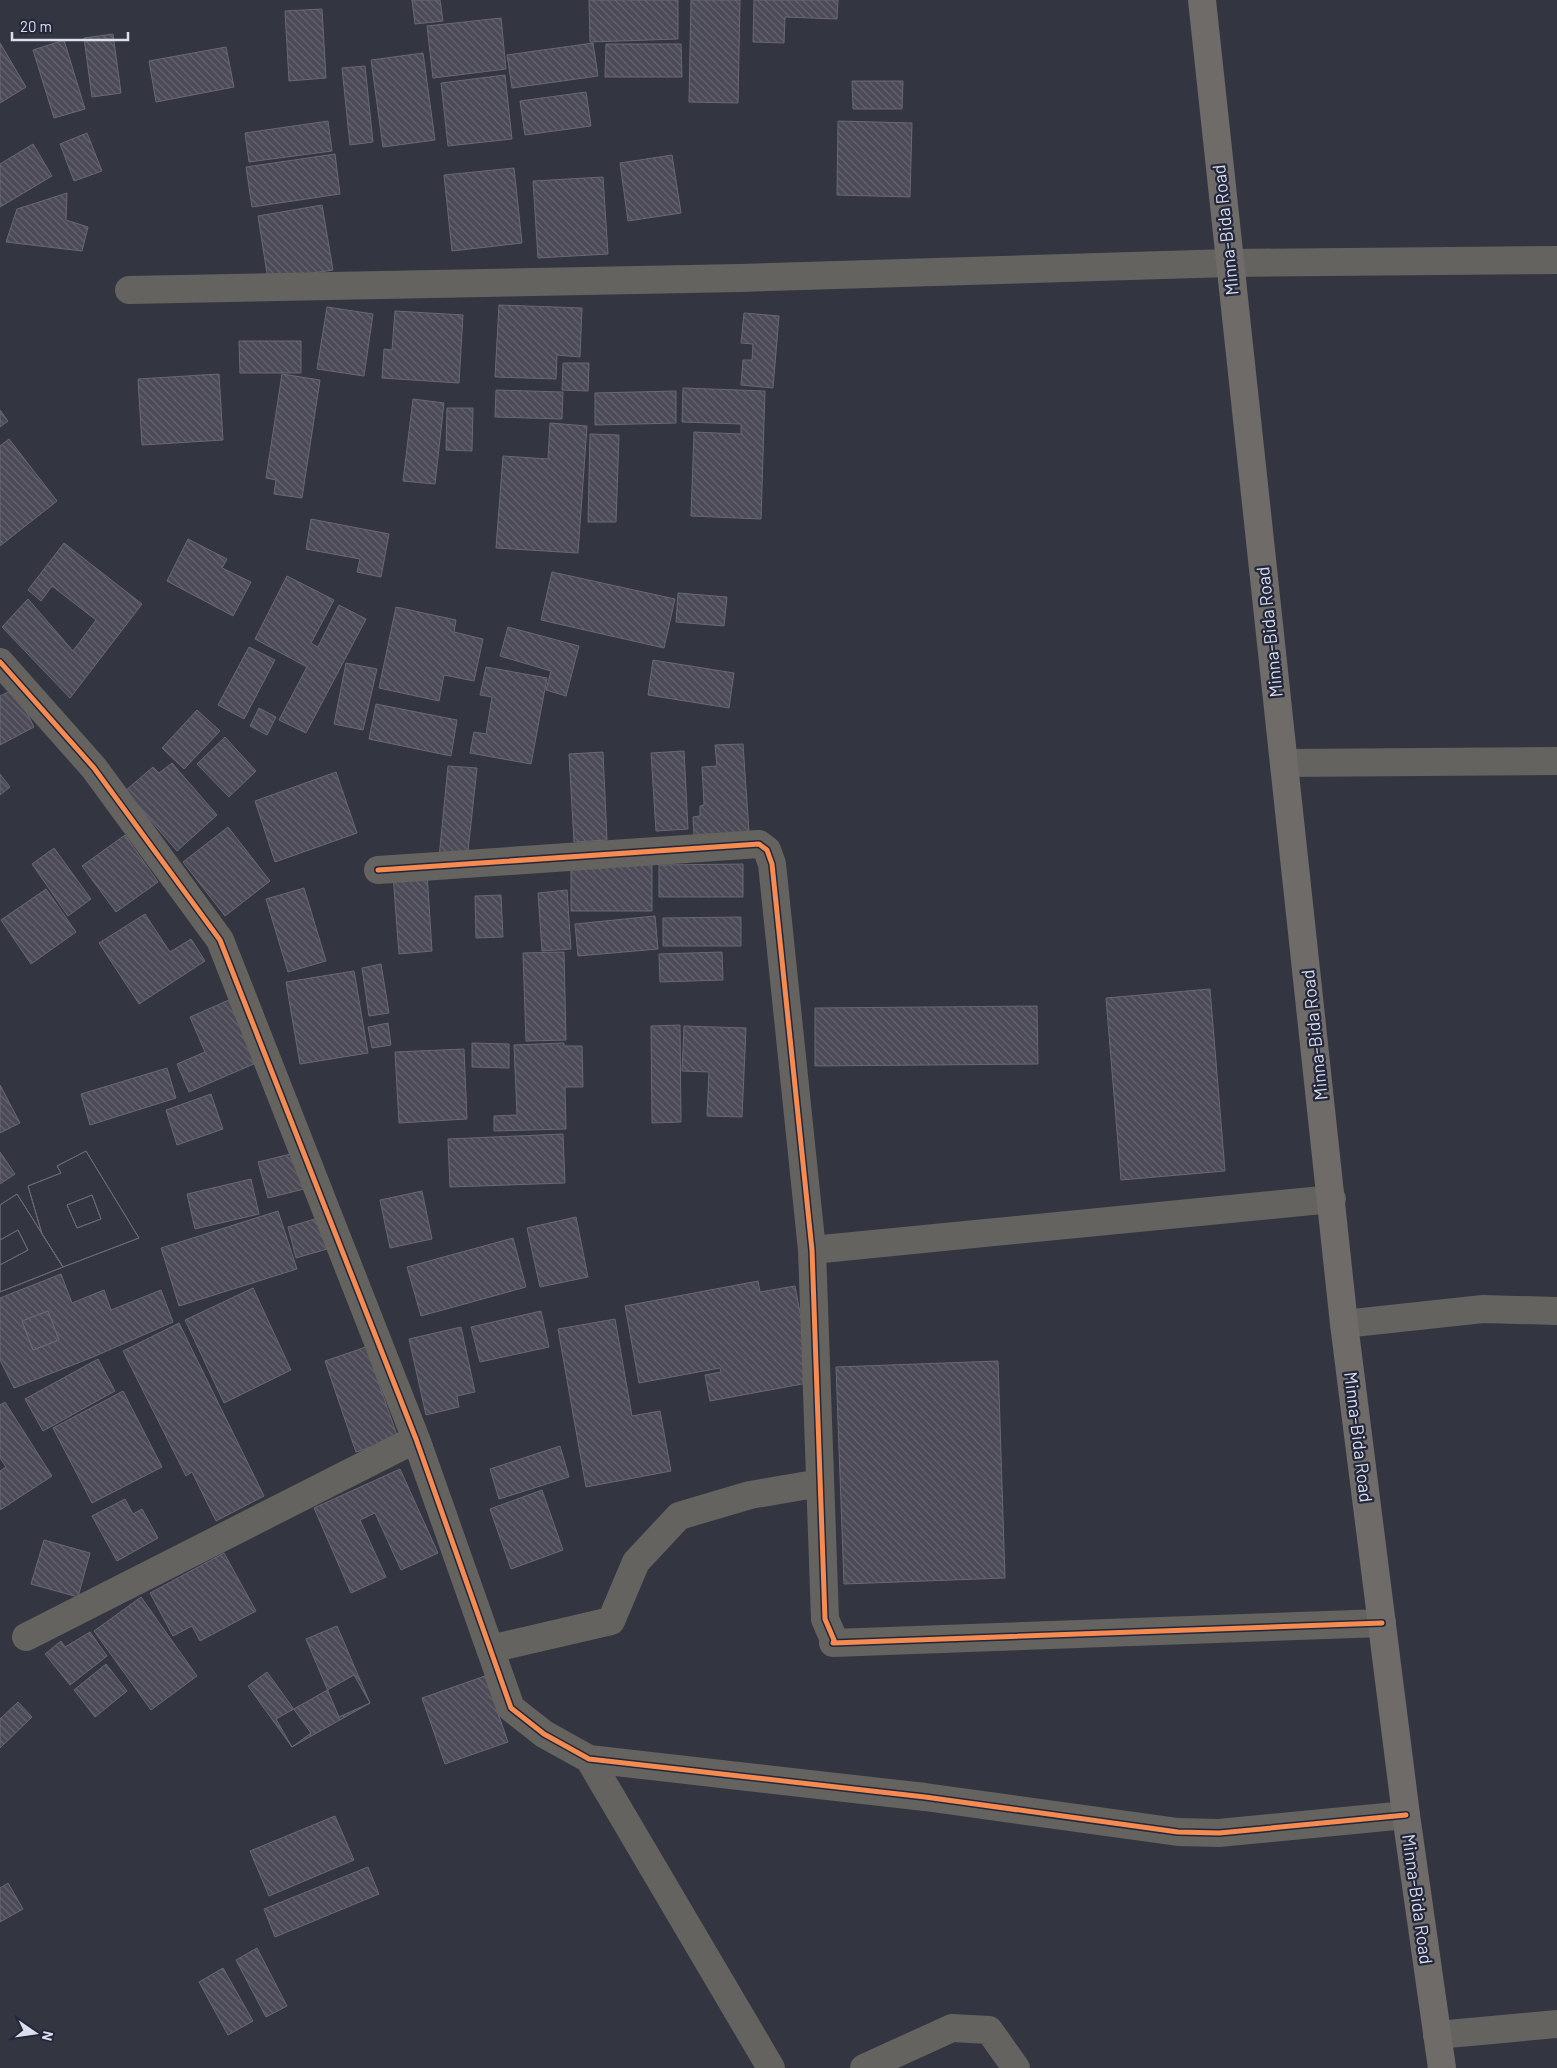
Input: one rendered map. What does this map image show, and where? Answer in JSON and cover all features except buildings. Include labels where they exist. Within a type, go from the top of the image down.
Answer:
[{"type":"main road","name":"Minna-Bida Road","points":[[1202,0],[1344,1324],[1406,1815],[1442,2068]]},
{"type":"street","points":[[129,290],[730,278],[1229,263],[1557,260]]},
{"type":"street","points":[[0,662],[94,768],[220,940],[416,1439],[511,1708],[544,1734],[589,1759],[925,1797],[1178,1832],[1219,1833],[1406,1815]]},
{"type":"street","points":[[1284,763],[1557,761]]},
{"type":"street","points":[[378,870],[759,844],[767,850],[772,864],[812,1250],[825,1619],[834,1640],[833,1642],[1382,1623]]},
{"type":"street","points":[[812,1250],[1332,1199]]},
{"type":"street","points":[[1344,1324],[1483,1309],[1557,1311]]},
{"type":"street","points":[[26,1637],[416,1439]]},
{"type":"street","points":[[490,1649],[611,1621],[636,1562],[679,1516],[750,1495],[820,1483]]},
{"type":"street","points":[[589,1759],[771,2068]]},
{"type":"street","points":[[1437,2035],[1557,2024]]},
{"type":"street","points":[[864,2068],[952,2028],[989,2030],[1016,2068]]},
{"type":"cycle path","points":[[0,662],[94,768],[220,940],[416,1439],[511,1708],[544,1734],[589,1759],[925,1797],[1178,1832],[1219,1833],[1406,1815]]},
{"type":"cycle path","points":[[378,870],[759,844],[767,850],[772,864],[812,1250],[825,1619],[834,1640],[833,1643],[1382,1623]]}]
